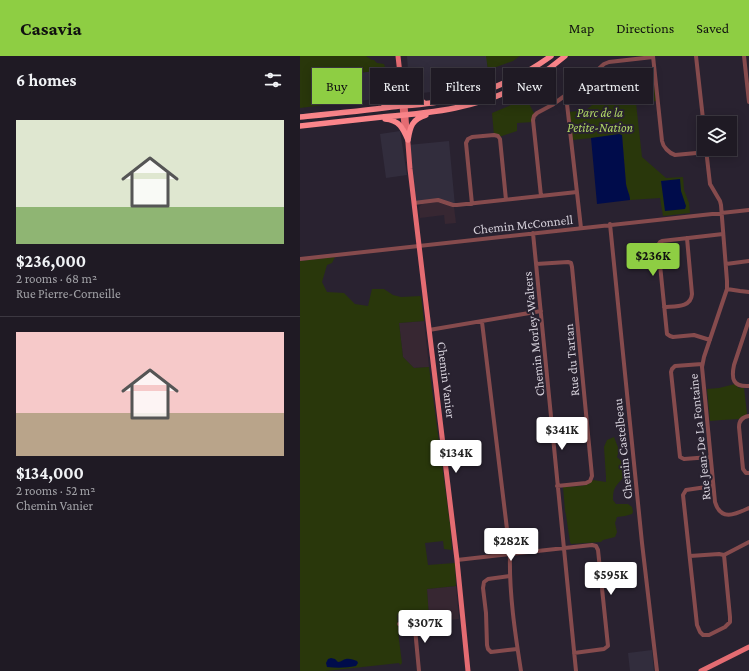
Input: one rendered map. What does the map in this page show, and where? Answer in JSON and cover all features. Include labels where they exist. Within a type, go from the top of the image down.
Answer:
[{"type":"highway","points":[[495,88],[525,73],[551,56]]},
{"type":"highway","points":[[300,126],[405,115],[467,106],[515,88],[538,75],[565,56]]},
{"type":"highway","points":[[300,117],[431,103]]},
{"type":"highway","points":[[360,111],[390,104]]},
{"type":"highway","points":[[408,140],[410,129],[416,119],[437,111]]},
{"type":"highway","points":[[360,119],[393,120],[401,127],[408,140]]},
{"type":"main road","name":"Chemin Vanier","points":[[398,56],[399,68]]},
{"type":"main road","name":"Chemin Vanier","points":[[404,106],[419,246],[457,560],[468,671]]},
{"type":"main road","points":[[701,671],[749,647]]},
{"type":"street","points":[[696,56],[703,116]]},
{"type":"street","points":[[744,56],[749,102]]},
{"type":"street","points":[[600,68],[607,62],[653,57],[663,145],[671,154],[675,155],[697,152]]},
{"type":"street","points":[[542,196],[533,117],[564,96]]},
{"type":"street","points":[[567,104],[581,228]]},
{"type":"street","points":[[472,204],[466,143],[468,139],[472,137],[494,135],[498,136],[500,139],[506,200]]},
{"type":"street","name":"Rue Jean-De La Fontaine","points":[[707,156],[710,184],[720,201],[727,281],[727,289],[702,364],[710,457],[716,506],[726,515],[736,514],[749,508]]},
{"type":"street","points":[[414,202],[438,200],[454,205],[472,204],[577,192]]},
{"type":"street","name":"Chemin McConnell","points":[[300,259],[749,210]]},
{"type":"street","name":"Chemin Castelbeau","points":[[610,224],[642,543],[658,671]]},
{"type":"street","name":"Chemin Morley-Walters","points":[[533,233],[576,671]]},
{"type":"street","points":[[710,340],[694,335],[672,337],[666,332],[658,244],[662,241],[723,234]]},
{"type":"street","points":[[664,307],[685,305],[692,299],[687,238]]},
{"type":"street","points":[[726,264],[749,261]]},
{"type":"street","name":"Rue du Tartan","points":[[536,264],[571,263],[576,304],[592,478],[586,483],[557,486]]},
{"type":"street","points":[[727,289],[749,292]]},
{"type":"street","points":[[429,330],[541,312]]},
{"type":"street","points":[[749,320],[733,371],[736,384],[741,386],[749,386]]},
{"type":"street","points":[[482,322],[510,554],[510,576],[517,649],[521,671]]},
{"type":"street","points":[[702,364],[675,366],[672,368],[671,372],[680,457],[684,460],[710,457]]},
{"type":"street","points":[[749,416],[741,419],[738,427],[743,469],[746,473],[749,473]]},
{"type":"street","points":[[714,486],[688,489],[684,492],[697,628],[700,632],[707,636],[725,627],[729,624],[730,620],[724,555]]},
{"type":"street","points":[[690,556],[724,555],[749,542]]},
{"type":"street","points":[[457,560],[593,545],[597,548],[608,647],[604,650],[574,653]]},
{"type":"street","points":[[510,576],[488,579],[484,582],[483,588],[486,613],[487,644],[488,649],[491,652],[517,649]]},
{"type":"street","points":[[399,624],[415,620],[419,671]]},
{"type":"shaded area","points":[[407,56],[487,56],[488,68],[431,68],[431,92],[423,93],[423,68],[408,68]]},
{"type":"shaded area","points":[[362,72],[370,72],[370,100],[362,101]]},
{"type":"shaded area","points":[[400,131],[407,175],[386,178],[380,134]]},
{"type":"shaded area","points":[[619,134],[622,135],[626,184],[630,200],[597,204],[591,138]]},
{"type":"shaded area","points":[[449,141],[455,206],[442,201],[414,203],[408,145]]},
{"type":"shaded area","points":[[680,179],[681,191],[686,206],[685,209],[665,211],[661,181]]},
{"type":"shaded area","points":[[437,202],[454,207],[456,223],[445,224],[444,215],[420,218],[419,207],[422,204]]},
{"type":"shaded area","points":[[424,321],[429,367],[414,368],[403,357],[399,323]]},
{"type":"shaded area","points":[[456,586],[459,619],[429,622],[427,589]]},
{"type":"shaded area","points":[[652,650],[654,671],[630,671],[628,653]]},
{"type":"shaded area","points":[[331,658],[338,662],[349,659],[357,661],[358,663],[356,666],[349,667],[327,667],[326,663],[328,659]]},
{"type":"green space","points":[[300,56],[366,56],[377,63],[384,64],[385,68],[370,68],[370,72],[362,72],[362,68],[312,68],[312,104],[333,104],[300,108]]},
{"type":"green space","points":[[486,56],[520,56],[513,61],[494,68],[488,68]]},
{"type":"green space","points":[[653,80],[657,101],[653,101]]},
{"type":"green space","points":[[514,104],[529,104],[535,115],[533,122],[517,123],[517,131],[499,137],[494,135],[492,113]]},
{"type":"green space","name":"Parc de la Petite-Nation","points":[[593,104],[636,104],[642,157],[666,178],[683,177],[684,190],[689,203],[690,213],[663,216],[660,198],[630,200],[626,184],[622,135],[572,140],[569,112],[586,110]]},
{"type":"green space","points":[[335,257],[332,263],[327,265],[322,282],[327,292],[344,293],[355,304],[368,306],[372,289],[384,289],[393,295],[401,297],[421,296],[424,321],[399,323],[403,357],[414,368],[429,367],[450,524],[452,550],[444,549],[443,541],[425,543],[428,565],[455,563],[456,586],[427,589],[429,617],[417,617],[412,615],[404,617],[400,621],[397,613],[402,663],[400,665],[399,663],[326,671],[300,671],[300,261]]},
{"type":"green space","points":[[735,384],[739,388],[744,388],[747,414],[739,419],[710,421],[707,389]]},
{"type":"green space","points":[[614,437],[619,450],[617,457],[624,463],[626,471],[624,477],[617,484],[614,490],[613,500],[616,504],[628,504],[632,507],[633,512],[632,514],[617,517],[615,523],[617,532],[615,537],[603,540],[601,542],[571,544],[565,511],[563,487],[583,485],[590,483],[593,480],[606,482],[604,447],[607,440]]}]
